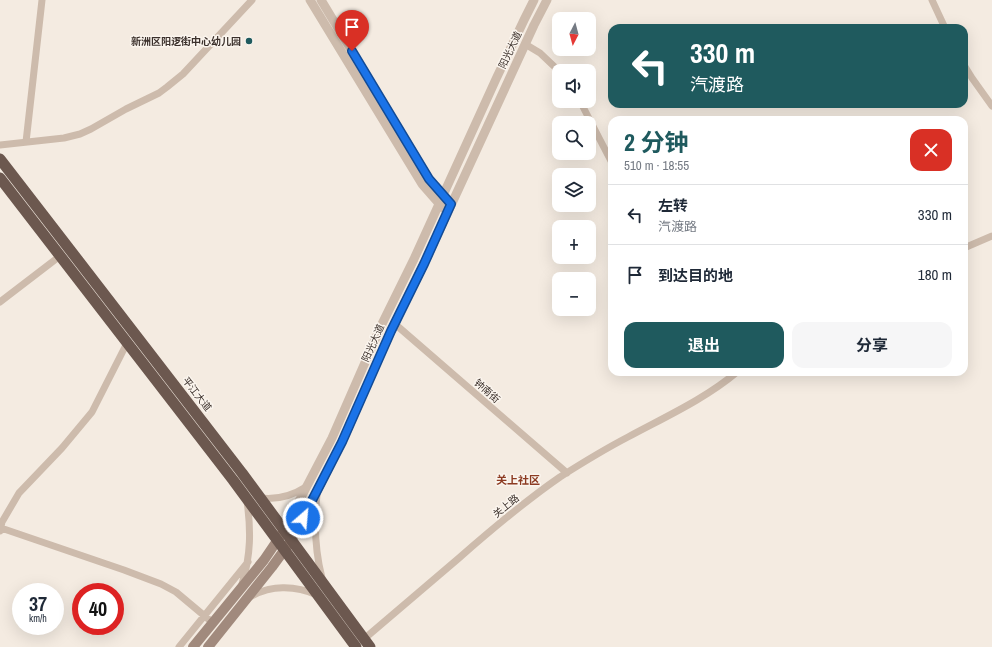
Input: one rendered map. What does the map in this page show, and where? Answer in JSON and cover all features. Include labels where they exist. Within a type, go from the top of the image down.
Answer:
[{"type":"highway","name":"平江大道","points":[[0,159],[196,413],[292,540],[367,643]]},
{"type":"highway","points":[[0,178],[247,499],[356,647]]},
{"type":"main road","name":"阳光大道","points":[[193,647],[264,560],[284,530]]},
{"type":"main road","name":"阳光大道","points":[[208,647],[292,540]]},
{"type":"street","points":[[26,142],[42,0]]},
{"type":"street","points":[[0,145],[68,137],[80,134],[159,93],[183,74],[252,0]]},
{"type":"street","points":[[310,0],[422,184],[447,213]]},
{"type":"street","points":[[321,0],[429,179],[451,204]]},
{"type":"street","name":"阳光大道","points":[[284,530],[332,438],[381,326],[414,259],[508,53],[534,0]]},
{"type":"street","name":"阳光大道","points":[[292,540],[342,442],[395,324],[525,44],[547,0]]},
{"type":"street","points":[[932,0],[943,24]]},
{"type":"street","points":[[525,44],[540,53],[552,64]]},
{"type":"street","points":[[968,72],[992,106]]},
{"type":"street","points":[[584,108],[608,155]]},
{"type":"street","points":[[968,246],[992,236]]},
{"type":"street","points":[[0,302],[60,256]]},
{"type":"street","name":"钟南街","points":[[395,324],[567,473]]},
{"type":"street","points":[[127,343],[92,412],[62,448],[19,493],[2,522],[0,529],[124,570],[160,584],[176,592],[213,623]]},
{"type":"street","name":"关上路","points":[[367,643],[481,539],[531,498],[567,473],[627,437],[684,408],[732,376]]},
{"type":"street","points":[[260,498],[285,497],[307,487]]},
{"type":"street","points":[[317,491],[315,533],[318,559],[323,582]]},
{"type":"street","points":[[241,587],[250,550],[250,526],[247,499]]},
{"type":"street","points":[[179,647],[248,562]]},
{"type":"street","points":[[246,599],[266,590],[281,587],[297,588],[312,592],[318,596]]},
{"type":"place","name":"新洲区阳逻街中心幼儿园","points":[[249,41]]},
{"type":"district","name":"关上社区","points":[[518,480]]},
{"type":"route","points":[[303,518],[342,442],[391,331],[424,264],[451,204],[429,179],[352,51]]}]
